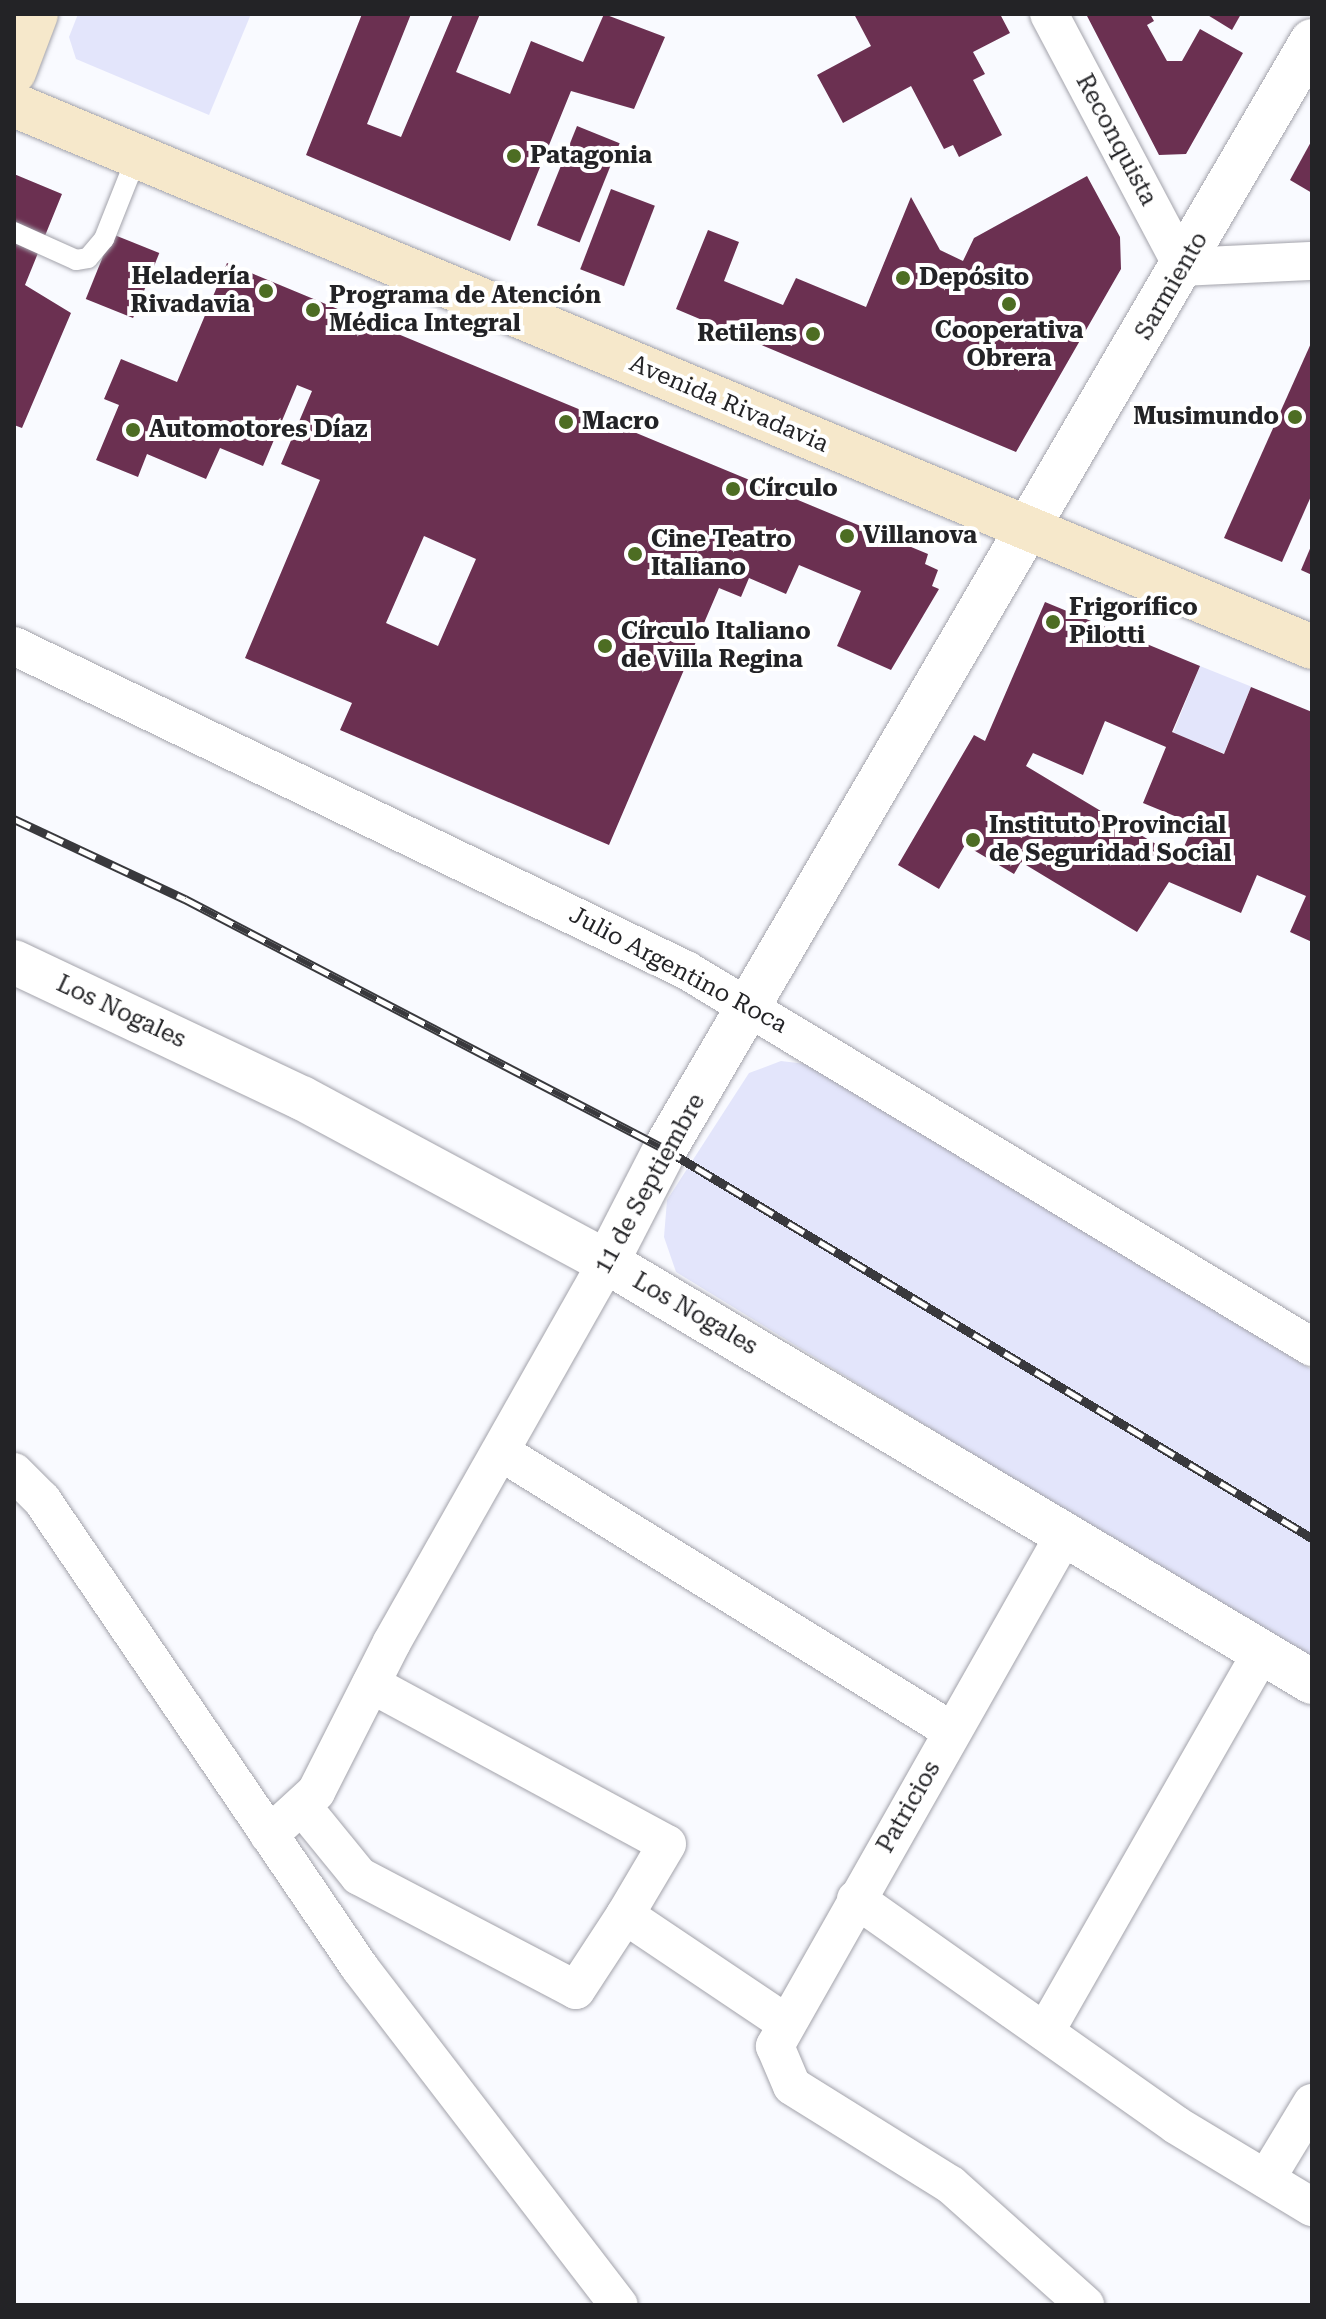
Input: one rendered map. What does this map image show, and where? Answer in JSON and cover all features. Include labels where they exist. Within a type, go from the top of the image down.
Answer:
[{"type":"main road","points":[[14,72],[36,14]]},
{"type":"main road","name":"Avenida Rivadavia","points":[[14,105],[1312,647]]},
{"type":"street","name":"Reconquista","points":[[1049,14],[1183,267]]},
{"type":"street","name":"Sarmiento","points":[[1032,530],[1312,41]]},
{"type":"street","points":[[1183,267],[1312,261]]},
{"type":"street","name":"11 de Septiembre","points":[[269,1835],[316,1792],[371,1684],[504,1454],[665,1149],[753,1008],[1032,530]]},
{"type":"street","name":"Julio Argentino Roca","points":[[14,646],[564,908],[753,1008],[1312,1347]]},
{"type":"street","name":"Los Nogales","points":[[14,962],[302,1098],[607,1262],[1066,1532],[1312,1682]]},
{"type":"street","points":[[504,1454],[952,1731]]},
{"type":"street","points":[[14,1472],[42,1500],[360,1968],[619,2305]]},
{"type":"street","name":"Patricios","points":[[1066,1532],[775,2046],[792,2086],[951,2185],[1085,2305]]},
{"type":"street","points":[[1045,2032],[1262,1652]]},
{"type":"street","points":[[302,1806],[359,1876],[576,1990],[667,1844],[371,1684]]},
{"type":"street","points":[[856,1899],[1045,2032],[1312,2207]]},
{"type":"street","points":[[625,1915],[787,2024]]},
{"type":"street","points":[[1266,2179],[1312,2103]]},
{"type":"lane","points":[[14,232],[76,260],[88,258],[104,239],[137,156]]},
{"type":"shaded area","points":[[78,14],[251,14],[209,115],[76,59],[69,37]]},
{"type":"shaded area","points":[[1200,666],[1251,687],[1224,753],[1173,733]]},
{"type":"shaded area","points":[[781,1061],[814,1065],[1312,1370],[1312,1663],[676,1272],[664,1237],[667,1200],[749,1073]]},
{"type":"building","points":[[362,14],[411,14],[367,124],[401,137],[453,14],[480,14],[456,72],[510,94],[531,41],[583,62],[604,14],[665,37],[634,109],[571,91],[510,241],[306,155]]},
{"type":"building","points":[[854,14],[1000,14],[1010,33],[973,52],[985,74],[973,80],[1002,135],[959,157],[953,145],[944,149],[911,86],[843,123],[817,75],[871,46]]},
{"type":"building","points":[[1086,14],[1150,14],[1154,21],[1147,25],[1167,61],[1182,61],[1200,29],[1243,53],[1186,154],[1159,155]]},
{"type":"building","points":[[1206,14],[1241,14],[1232,30]]},
{"type":"building","points":[[577,126],[620,143],[580,242],[537,225]]},
{"type":"building","points":[[1312,140],[1312,193],[1290,180]]},
{"type":"building","points":[[14,174],[62,194],[25,285],[71,313],[22,428],[14,425]]},
{"type":"building","name":"Cooperativa Obrera","points":[[1087,176],[1120,237],[1121,269],[1016,452],[676,309],[708,230],[739,242],[724,281],[783,305],[796,278],[866,307],[911,197],[940,250],[963,261],[974,238]]},
{"type":"building","points":[[611,189],[655,206],[624,286],[580,269]]},
{"type":"building","points":[[112,234],[159,253],[133,318],[86,299]]},
{"type":"building","points":[[227,263],[928,554],[925,564],[938,570],[932,586],[939,589],[891,670],[837,646],[861,591],[799,565],[786,594],[749,578],[741,597],[719,588],[609,845],[340,730],[352,703],[245,658],[320,480],[281,464],[312,391],[297,385],[263,466],[220,448],[206,479],[147,454],[138,477],[96,460],[119,405],[104,399],[121,359],[177,382]],"holes":[[[424,536],[476,559],[438,646],[386,623]]]},
{"type":"building","name":"Musimundo","points":[[1312,341],[1312,494],[1282,562],[1224,538]]},
{"type":"building","points":[[1312,544],[1312,575],[1301,570]]},
{"type":"building","points":[[1045,602],[1200,666],[1172,732],[1224,754],[1251,687],[1312,712],[1312,942],[1290,932],[1306,896],[1257,875],[1241,913],[1169,882],[1137,932],[1021,862],[1014,874],[965,845],[939,889],[898,865],[974,735],[985,741]],"holes":[[[1105,721],[1166,747],[1143,803],[1194,824],[1179,858],[1026,766],[1033,753],[1083,775]]]},
{"type":"railway","points":[[14,819],[185,899],[665,1149],[1312,1538]]},
{"type":"place","name":"Patagonia","points":[[514,156]]},
{"type":"place","name":"Depósito","points":[[903,278]]},
{"type":"place","name":"Heladería Rivadavia","points":[[266,291]]},
{"type":"place","name":"Cooperativa Obrera","points":[[1009,304]]},
{"type":"place","name":"Programa de Atención Médica Integral","points":[[313,310]]},
{"type":"place","name":"Retilens","points":[[813,334]]},
{"type":"place","name":"Musimundo","points":[[1295,417]]},
{"type":"place","name":"Macro","points":[[566,422]]},
{"type":"place","name":"Automotores Díaz","points":[[133,430]]},
{"type":"place","name":"Círculo","points":[[733,489]]},
{"type":"place","name":"Villanova","points":[[847,536]]},
{"type":"place","name":"Cine Teatro Italiano","points":[[635,554]]},
{"type":"place","name":"Frigorífico Pilotti","points":[[1053,622]]},
{"type":"place","name":"Círculo Italiano de Villa Regina","points":[[605,646]]},
{"type":"place","name":"Instituto Provincial de Seguridad Social","points":[[973,840]]}]
